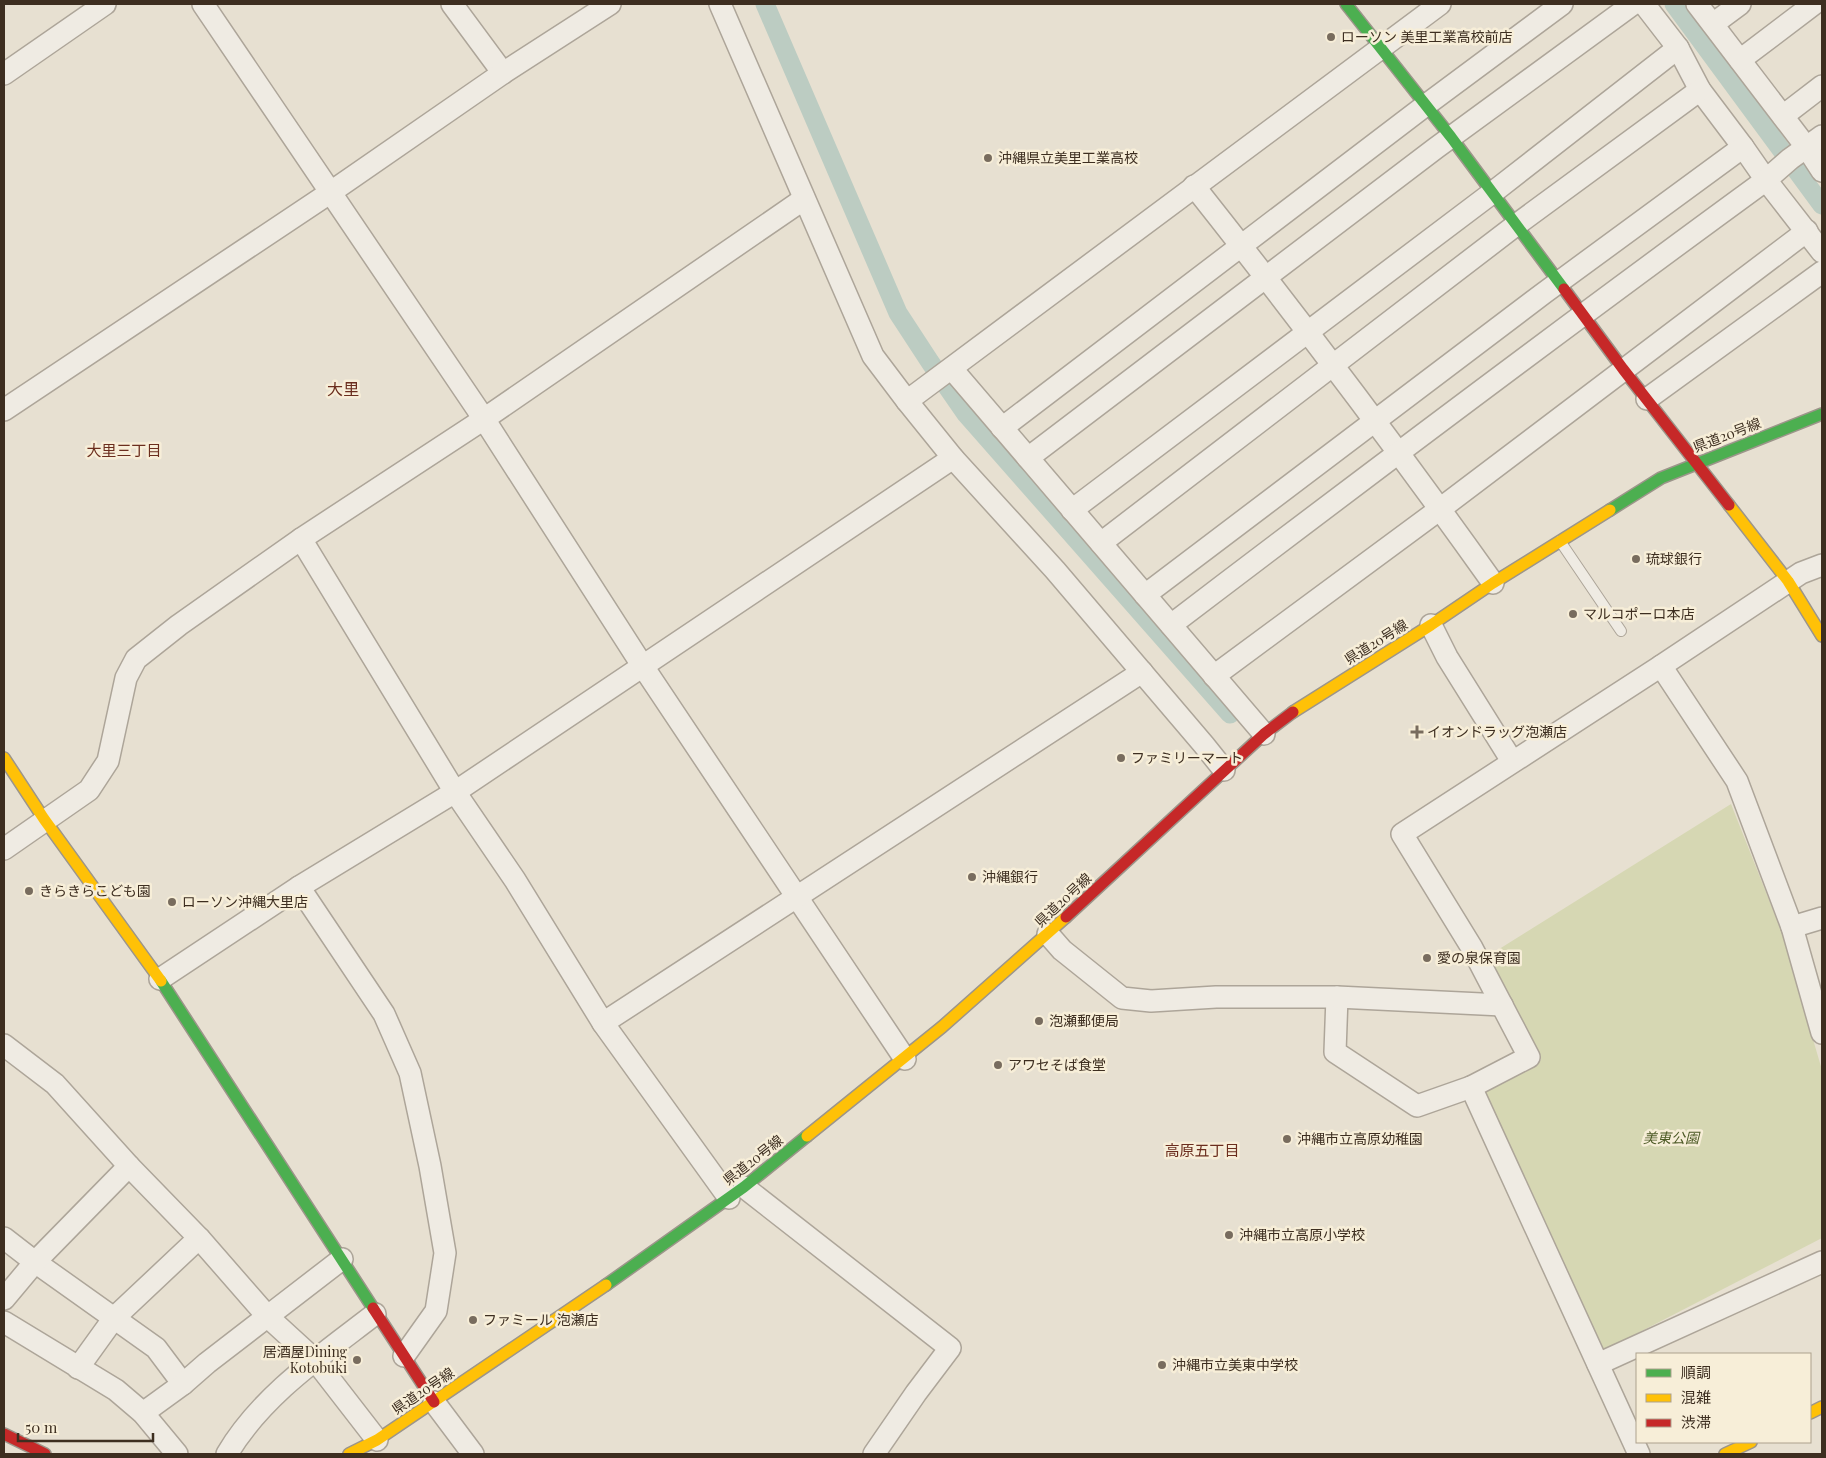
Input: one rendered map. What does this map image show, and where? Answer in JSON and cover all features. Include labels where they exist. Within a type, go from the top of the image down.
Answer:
[{"type":"main road","points":[[1356,7],[1381,48],[1451,137],[1623,369],[1788,581],[1822,636]]},
{"type":"main road","name":"県道20号線","points":[[349,1454],[376,1440],[434,1402],[736,1192],[904,1059],[1048,934],[1264,734],[1300,708],[1431,625],[1492,583],[1661,478],[1696,462],[1822,414]]},
{"type":"main road","points":[[4,758],[44,819],[160,979],[342,1259],[375,1314],[434,1402]]},
{"type":"main road","points":[[4,1434],[45,1454]]},
{"type":"main road","points":[[1725,1454],[1749,1443]]},
{"type":"street","points":[[4,74],[105,4]]},
{"type":"street","points":[[203,4],[484,419],[642,665],[798,896],[904,1059]]},
{"type":"street","points":[[452,4],[503,73]]},
{"type":"street","points":[[4,410],[331,192],[503,73],[610,4]]},
{"type":"street","points":[[720,4],[873,356],[953,458],[1055,570],[1224,770]]},
{"type":"street","points":[[907,401],[1440,4]]},
{"type":"street","points":[[1002,428],[1241,245],[1562,4]]},
{"type":"street","points":[[1028,458],[1451,137],[1633,4]]},
{"type":"street","points":[[1644,4],[1678,48],[1700,90],[1822,252]]},
{"type":"street","points":[[1698,4],[1783,116],[1815,142],[1822,171]]},
{"type":"street","points":[[1713,24],[1740,4]]},
{"type":"street","points":[[1740,60],[1814,4]]},
{"type":"street","points":[[1072,510],[1492,192],[1678,48]]},
{"type":"street","points":[[1783,116],[1822,86]]},
{"type":"street","points":[[1101,543],[1516,225],[1700,90]]},
{"type":"street","points":[[1171,626],[1398,452],[1815,142]]},
{"type":"street","points":[[1145,595],[1559,282],[1743,147]]},
{"type":"street","points":[[1194,186],[1398,452],[1492,583]]},
{"type":"street","points":[[4,849],[44,819],[89,790],[108,761],[126,678],[136,659],[179,625],[301,540],[484,419],[804,199]]},
{"type":"street","points":[[1214,676],[1440,508],[1806,231]]},
{"type":"street","points":[[1647,399],[1822,272]]},
{"type":"street","points":[[952,368],[1264,734]]},
{"type":"street","points":[[160,979],[299,887],[455,792],[953,458]]},
{"type":"street","points":[[301,540],[455,792],[515,880],[603,1023],[736,1192],[950,1348],[874,1454]]},
{"type":"street","points":[[1337,997],[1335,1052],[1416,1106],[1470,1087],[1529,1057],[1472,948],[1402,834],[1788,581],[1801,573],[1822,565]]},
{"type":"street","points":[[1431,625],[1447,657],[1512,761]]},
{"type":"street","points":[[1661,666],[1737,781],[1792,927],[1822,1033]]},
{"type":"street","points":[[603,1023],[1142,672]]},
{"type":"street","points":[[299,887],[384,1014],[410,1073],[430,1166],[445,1253],[436,1311],[404,1356]]},
{"type":"street","points":[[1792,927],[1822,918]]},
{"type":"street","points":[[1048,934],[1062,950],[1122,998],[1150,1001],[1216,997],[1337,997],[1502,1005]]},
{"type":"street","points":[[4,1044],[55,1084],[129,1166],[199,1238],[268,1317],[315,1360],[376,1440]]},
{"type":"street","points":[[1470,1087],[1639,1454]]},
{"type":"street","points":[[4,1299],[35,1262],[129,1166]]},
{"type":"street","points":[[4,1238],[156,1348],[183,1384]]},
{"type":"street","points":[[78,1368],[114,1318],[199,1238]]},
{"type":"street","points":[[143,1413],[183,1384],[207,1363],[342,1259]]},
{"type":"street","points":[[1598,1364],[1822,1262]]},
{"type":"street","points":[[227,1454],[237,1437],[269,1399],[315,1360],[375,1314]]},
{"type":"street","points":[[4,1322],[116,1390],[143,1413],[177,1454]]},
{"type":"street","points":[[434,1402],[473,1454]]},
{"type":"lane","points":[[1560,540],[1621,631]]},
{"type":"green space","name":"美東公園","points":[[1731,804],[1781,930],[1822,1070],[1822,1238],[1603,1351],[1482,1092],[1541,1060],[1488,956]]},
{"type":"waterway","points":[[765,4],[898,313],[930,362],[966,414],[1230,714]]},
{"type":"waterway","points":[[1674,4],[1822,205]]},
{"type":"traffic: fast","points":[[1346,4],[1451,137],[1564,289]]},
{"type":"traffic: fast","points":[[1610,510],[1661,478],[1822,414]]},
{"type":"traffic: fast","points":[[161,981],[373,1308]]},
{"type":"traffic: fast","points":[[606,1285],[744,1187],[807,1136]]},
{"type":"traffic: slow","points":[[1729,505],[1788,581],[1822,636]]},
{"type":"traffic: slow","points":[[1293,712],[1610,510]]},
{"type":"traffic: slow","points":[[4,758],[44,819],[161,981]]},
{"type":"traffic: slow","points":[[807,1136],[942,1027],[1066,917]]},
{"type":"traffic: slow","points":[[349,1454],[377,1440],[606,1285]]},
{"type":"traffic: slow","points":[[1811,1412],[1822,1407]]},
{"type":"traffic: slow","points":[[1725,1454],[1749,1443]]},
{"type":"traffic: jam","points":[[1564,289],[1623,369],[1729,505]]},
{"type":"traffic: jam","points":[[1066,917],[1264,734],[1293,712]]},
{"type":"traffic: jam","points":[[373,1308],[434,1402]]},
{"type":"traffic: jam","points":[[4,1434],[45,1454]]},
{"type":"place","name":"ローソン 美里工業高校前店","points":[[1331,37]]},
{"type":"place","name":"沖縄県立美里工業高校","points":[[988,158]]},
{"type":"place","name":"琉球銀行","points":[[1636,559]]},
{"type":"place","name":"マルコポーロ本店","points":[[1573,614]]},
{"type":"place","name":"イオンドラッグ泡瀬店","points":[[1417,732]]},
{"type":"place","name":"ファミリーマート","points":[[1121,758]]},
{"type":"place","name":"沖縄銀行","points":[[972,877]]},
{"type":"place","name":"きらきらこども園","points":[[29,891]]},
{"type":"place","name":"ローソン沖縄大里店","points":[[172,902]]},
{"type":"place","name":"愛の泉保育園","points":[[1427,958]]},
{"type":"place","name":"泡瀬郵便局","points":[[1039,1021]]},
{"type":"place","name":"アワセそば食堂","points":[[998,1065]]},
{"type":"place","name":"沖縄市立高原幼稚園","points":[[1287,1139]]},
{"type":"place","name":"沖縄市立高原小学校","points":[[1229,1235]]},
{"type":"place","name":"ファミール 泡瀬店","points":[[473,1320]]},
{"type":"place","name":"居酒屋Dining Kotobuki","points":[[357,1360]]},
{"type":"place","name":"沖縄市立美東中学校","points":[[1162,1365]]},
{"type":"district","name":"大里","points":[[343,389]]},
{"type":"district","name":"大里三丁目","points":[[124,451]]},
{"type":"district","name":"高原五丁目","points":[[1202,1151]]}]
